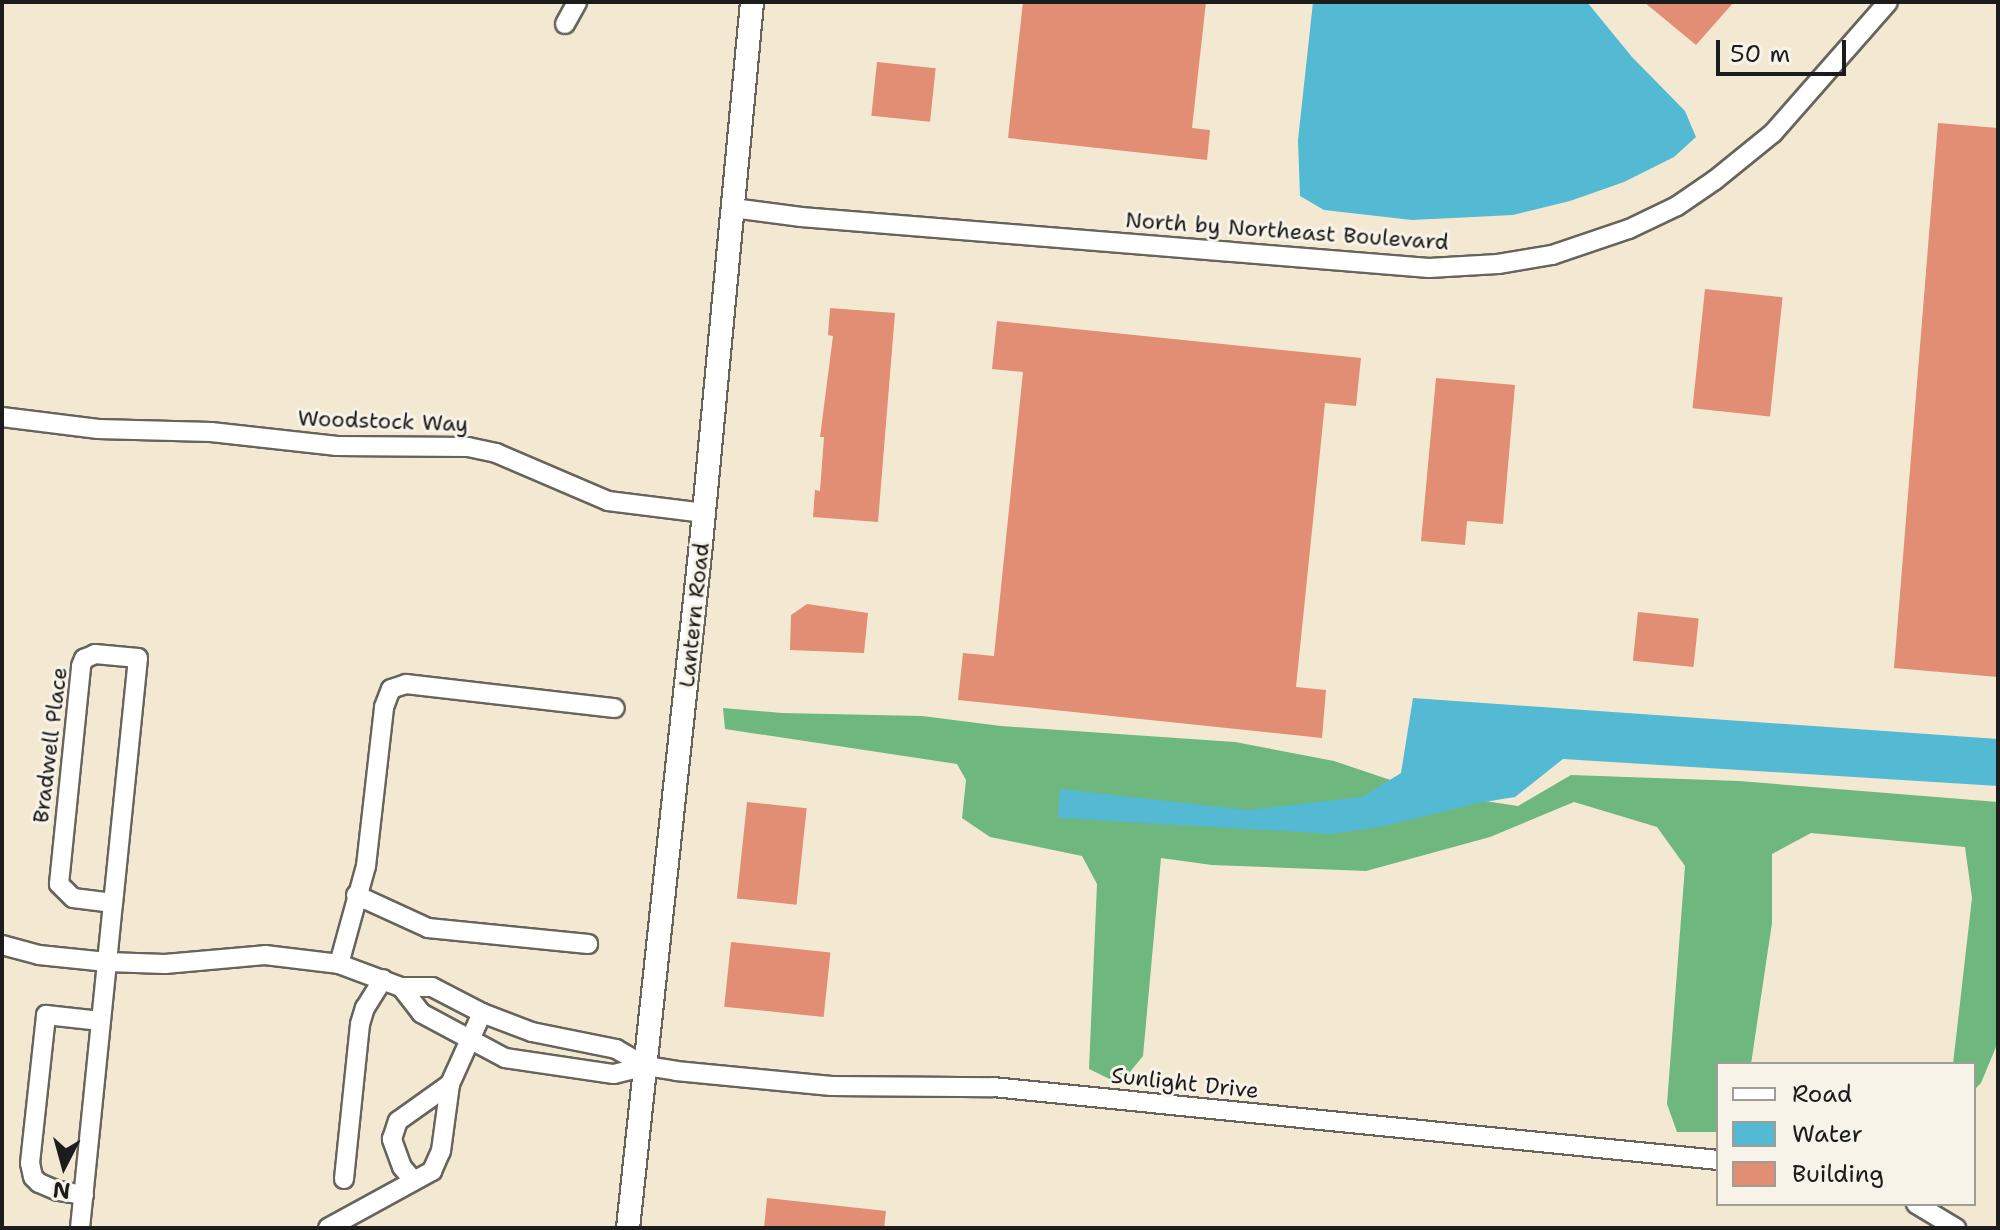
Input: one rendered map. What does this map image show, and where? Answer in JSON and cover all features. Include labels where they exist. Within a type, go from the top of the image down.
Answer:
[{"type":"street","points":[[565,24],[577,2]]},
{"type":"street","name":"Lantern Road","points":[[628,1228],[704,513],[752,2]]},
{"type":"street","name":"North by Northeast Boulevard","points":[[733,208],[801,217],[1429,268],[1498,264],[1552,255],[1629,229],[1677,206],[1715,180],[1773,133],[1888,2]]},
{"type":"street","name":"Woodstock Way","points":[[2,417],[98,429],[211,432],[337,446],[468,447],[496,453],[608,501],[704,513]]},
{"type":"street","name":"Bradwell Place","points":[[80,1228],[138,658],[95,654],[84,659],[81,666],[59,884],[73,898],[113,903]]},
{"type":"street","points":[[339,964],[366,866],[384,707],[391,689],[406,684],[615,708]]},
{"type":"street","points":[[356,895],[428,928],[588,944]]},
{"type":"street","points":[[2,945],[39,955],[107,962],[177,963],[265,955],[339,964],[401,987],[432,987],[482,1013],[561,1040],[616,1049],[646,1066]]},
{"type":"street","points":[[344,1179],[360,1024],[365,1008],[383,979]]},
{"type":"street","points":[[401,987],[421,1013],[505,1058],[548,1067],[614,1074],[646,1066]]},
{"type":"street","points":[[328,1228],[432,1171],[437,1161],[450,1084],[482,1013]]},
{"type":"street","points":[[84,1195],[58,1191],[39,1183],[31,1171],[32,1148],[46,1015],[101,1021]]},
{"type":"street","name":"Sunlight Drive","points":[[646,1066],[831,1086],[993,1087],[1716,1160]]},
{"type":"street","points":[[413,1180],[402,1167],[392,1139],[398,1121],[450,1084]]},
{"type":"street","points":[[1919,1206],[1956,1228]]},
{"type":"green space","points":[[723,708],[782,713],[922,716],[1001,726],[1235,742],[1334,761],[1426,792],[1518,806],[1571,775],[1739,781],[1998,802],[1998,1042],[1976,1088],[1976,1062],[1953,1062],[1972,898],[1965,847],[1811,833],[1772,854],[1772,923],[1751,1062],[1716,1062],[1716,1132],[1677,1132],[1667,1104],[1685,866],[1657,827],[1574,802],[1490,837],[1366,871],[1212,865],[1161,858],[1143,1056],[1120,1084],[1089,1069],[1097,884],[1082,856],[990,837],[962,818],[966,780],[957,764],[725,729]]},
{"type":"water","points":[[1313,2],[1587,2],[1632,57],[1685,111],[1696,137],[1674,157],[1624,182],[1570,201],[1513,215],[1412,220],[1324,210],[1300,196],[1298,140]]},
{"type":"water","points":[[1413,698],[1998,739],[1998,786],[1563,759],[1515,797],[1385,826],[1333,834],[1058,818],[1060,789],[1247,810],[1362,797],[1401,773]]},
{"type":"building","points":[[1023,2],[1206,2],[1192,128],[1210,130],[1207,160],[1008,138]]},
{"type":"building","points":[[1644,2],[1734,2],[1696,45]]},
{"type":"building","points":[[877,62],[936,68],[930,122],[871,116]]},
{"type":"building","points":[[1938,123],[1998,128],[1998,677],[1894,668]]},
{"type":"building","points":[[1705,289],[1783,297],[1770,416],[1692,408]]},
{"type":"building","points":[[830,308],[895,313],[878,522],[813,517],[815,490],[820,491],[824,437],[820,437],[833,336],[828,335]]},
{"type":"building","points":[[997,321],[1361,358],[1356,406],[1325,403],[1296,687],[1326,690],[1322,738],[958,700],[963,653],[994,656],[1023,372],[992,369]]},
{"type":"building","points":[[1436,378],[1515,385],[1503,524],[1467,521],[1465,545],[1421,541]]},
{"type":"building","points":[[807,604],[868,613],[864,653],[790,650],[791,615]]},
{"type":"building","points":[[1638,612],[1699,618],[1694,667],[1633,661]]},
{"type":"building","points":[[747,802],[807,808],[797,905],[737,898]]},
{"type":"building","points":[[731,942],[830,952],[824,1017],[724,1007]]},
{"type":"building","points":[[767,1198],[886,1211],[884,1228],[764,1228]]}]
